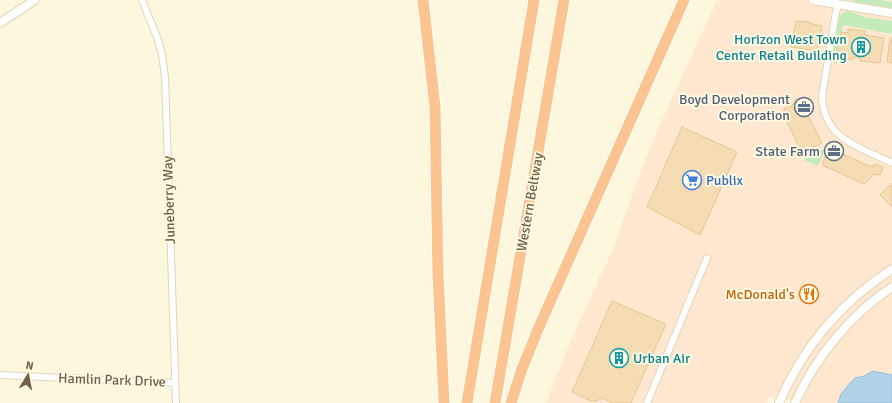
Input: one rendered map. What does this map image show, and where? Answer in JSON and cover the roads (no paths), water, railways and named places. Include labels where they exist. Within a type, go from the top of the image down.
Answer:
[{"type":"highway","points":[[423,0],[434,107],[438,274],[444,403]]},
{"type":"highway","name":"Western Beltway","points":[[467,403],[534,0]]},
{"type":"highway","name":"Western Beltway","points":[[495,403],[564,0]]},
{"type":"highway","points":[[511,403],[522,369],[539,327],[684,0]]},
{"type":"main road","points":[[0,23],[34,0]]},
{"type":"main road","points":[[813,0],[840,2],[892,13]]},
{"type":"main road","points":[[779,403],[786,387],[825,327],[850,300],[874,280],[892,269]]},
{"type":"main road","points":[[795,403],[810,376],[838,335],[857,315],[880,295],[892,287]]},
{"type":"street","name":"Juneberry Way","points":[[142,0],[157,37],[162,54],[165,77],[176,403]]},
{"type":"street","points":[[840,2],[836,12],[822,96],[822,105],[825,116],[838,136],[892,163]]},
{"type":"street","points":[[647,403],[707,258]]},
{"type":"street","name":"Hamlin Park Drive","points":[[0,375],[175,383]]},
{"type":"water","points":[[873,371],[892,375],[892,403],[838,403],[841,394],[855,378],[864,376]]},
{"type":"place","name":"Horizon West Town Center Retail Building","points":[[861,47]]},
{"type":"place","name":"Boyd Development Corporation","points":[[804,107]]},
{"type":"place","name":"State Farm","points":[[834,151]]},
{"type":"place","name":"Publix","points":[[692,180]]},
{"type":"place","name":"McDonald's","points":[[809,294]]},
{"type":"place","name":"Urban Air","points":[[619,358]]}]
